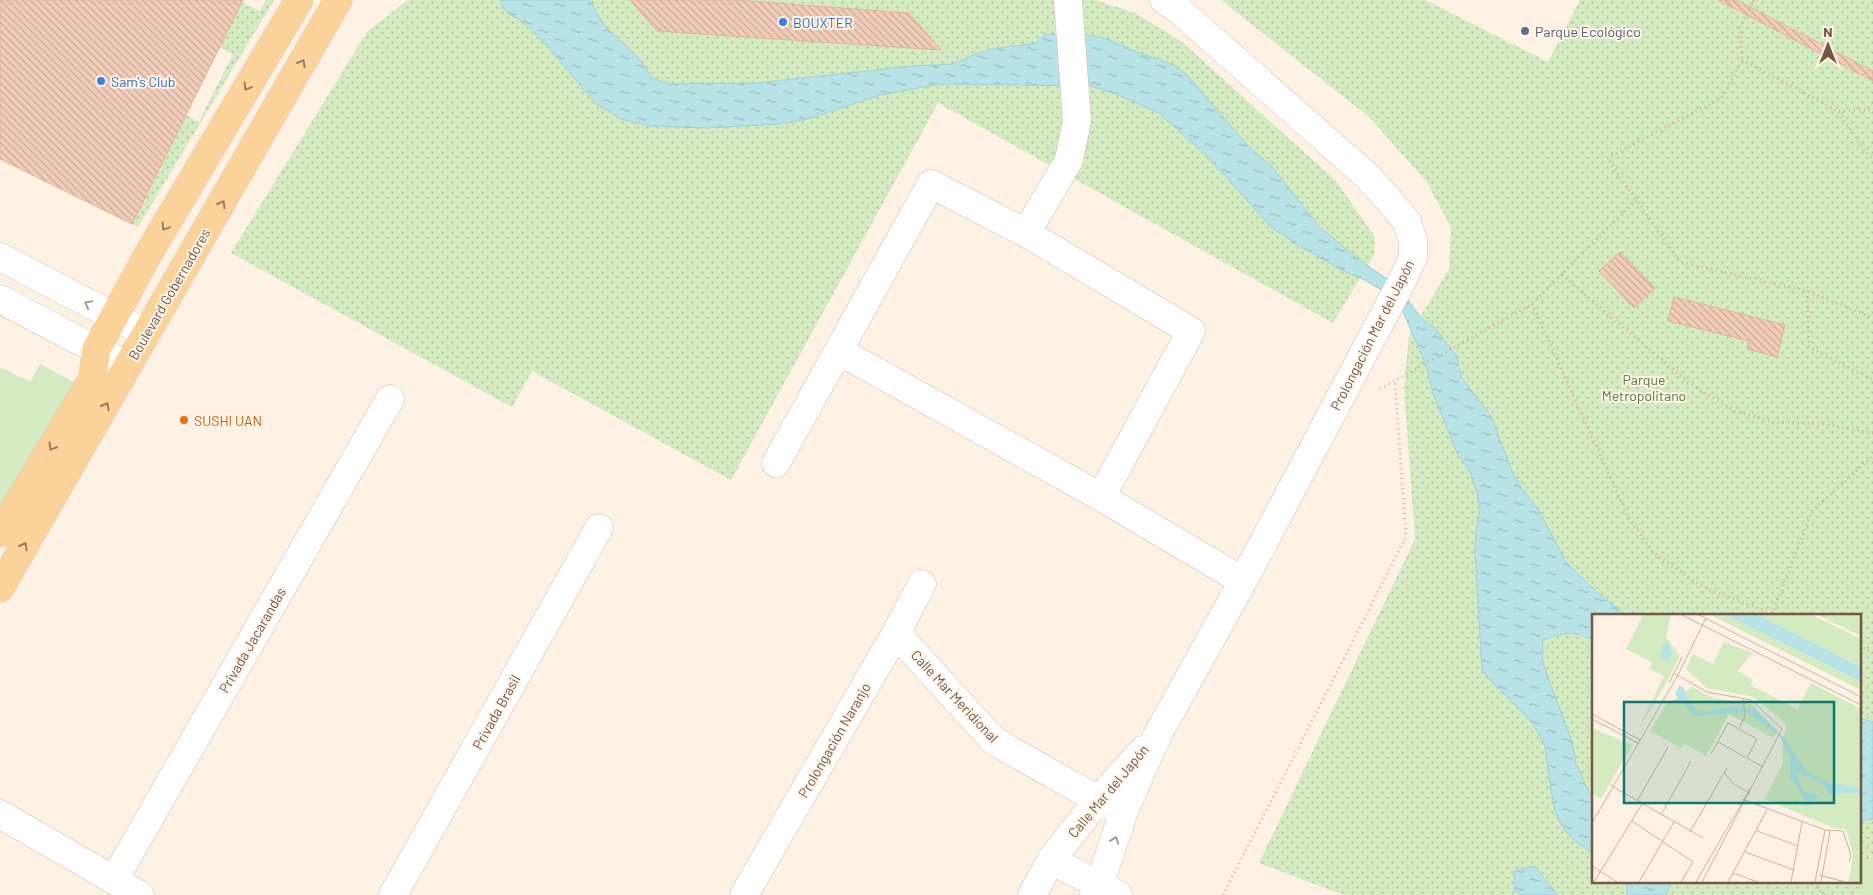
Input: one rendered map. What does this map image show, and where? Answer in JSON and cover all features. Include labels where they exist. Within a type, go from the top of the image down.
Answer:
[{"type":"main road","points":[[0,532],[93,378],[96,350],[147,256],[299,0]]},
{"type":"main road","name":"Boulevard Gobernadores","points":[[0,588],[338,0]]},
{"type":"street","name":"Prolongación Mar del Japón","points":[[1158,734],[1243,581],[1413,257],[1413,240],[1407,222],[1368,177],[1180,11],[1164,0]]},
{"type":"street","points":[[1026,233],[1069,160],[1077,121],[1068,9]]},
{"type":"street","points":[[776,463],[931,184],[1026,233],[1190,331],[1101,497]]},
{"type":"street","points":[[0,257],[147,334]]},
{"type":"street","points":[[0,299],[126,366]]},
{"type":"street","points":[[839,351],[1101,497],[1243,581]]},
{"type":"street","name":"Privada Jacarandas","points":[[114,880],[390,398]]},
{"type":"street","name":"Privada Brasil","points":[[393,895],[599,528]]},
{"type":"street","name":"Prolongación Naranjo","points":[[744,895],[896,633],[922,584]]},
{"type":"street","name":"Calle Mar Meridional","points":[[896,633],[994,741],[1098,800],[1124,812]]},
{"type":"street","name":"Calle Mar del Japón","points":[[1032,895],[1051,860],[1098,800],[1158,734]]},
{"type":"street","name":"Calle Mar del Japón","points":[[1103,892],[1124,812],[1158,734]]},
{"type":"street","points":[[0,814],[140,895]]},
{"type":"street","points":[[1051,860],[1103,892]]},
{"type":"path","points":[[1754,0],[1740,27],[1742,60],[1722,98],[1607,158],[1680,262],[1807,291],[1873,318]]},
{"type":"path","points":[[1742,60],[1838,111],[1866,153],[1873,157]]},
{"type":"path","points":[[1838,111],[1873,110]]},
{"type":"path","points":[[1418,368],[1532,304],[1636,200]]},
{"type":"path","points":[[1562,275],[1689,383],[1735,411],[1774,422],[1824,424],[1873,433]]},
{"type":"path","points":[[1807,291],[1810,346],[1873,380]]},
{"type":"path","points":[[1532,304],[1629,519],[1656,554],[1701,586],[1773,614],[1812,510],[1873,456]]},
{"type":"path","points":[[1222,895],[1406,537],[1395,382]]},
{"type":"path","points":[[1860,647],[1873,652]]},
{"type":"path","points":[[1809,882],[1826,895]]},
{"type":"green space","points":[[266,0],[274,0],[138,227],[132,224],[185,115],[199,122],[233,54],[219,47],[242,2],[260,11]]},
{"type":"green space","points":[[408,0],[1095,0],[1135,13],[1181,41],[1336,181],[1375,237],[1374,255],[1333,323],[938,103],[731,480],[532,371],[512,407],[231,253],[367,32]]},
{"type":"green space","name":"Parque Metropolitano","points":[[1221,0],[1425,0],[1548,62],[1580,0],[1873,0],[1873,895],[1344,895],[1259,863],[1415,539],[1404,387],[1409,335],[1449,269],[1451,227],[1426,181],[1369,117]]},
{"type":"green space","points":[[40,364],[75,383],[0,510],[0,367],[30,382]]},
{"type":"green space","points":[[1873,859],[1873,895],[1862,895],[1862,860]]},
{"type":"water","points":[[501,0],[589,0],[604,25],[640,60],[652,78],[670,84],[757,83],[913,66],[953,64],[993,49],[1036,43],[1045,34],[1088,35],[1108,39],[1131,50],[1174,65],[1187,75],[1247,145],[1272,167],[1319,226],[1355,257],[1393,283],[1423,320],[1436,329],[1457,357],[1461,377],[1491,416],[1513,474],[1539,511],[1566,562],[1589,585],[1624,614],[1592,614],[1592,640],[1568,633],[1543,640],[1542,659],[1571,738],[1576,763],[1592,799],[1592,852],[1569,835],[1557,815],[1551,791],[1545,748],[1538,733],[1524,713],[1482,670],[1475,552],[1480,510],[1477,492],[1470,472],[1458,455],[1433,393],[1426,365],[1404,314],[1385,292],[1296,244],[1270,226],[1208,157],[1159,113],[1116,94],[1090,86],[940,84],[880,95],[808,119],[780,124],[707,128],[649,126],[621,119],[595,103],[550,49],[521,20],[510,15],[503,8]]},
{"type":"water","points":[[1860,718],[1873,722],[1873,819],[1860,821]]},
{"type":"water","points":[[1534,866],[1558,895],[1522,895],[1515,891],[1514,871]]},
{"type":"water","points":[[1626,882],[1672,882],[1666,895],[1627,895]]},
{"type":"building","name":"Sam's Club","points":[[0,0],[243,0],[132,224],[0,159]]},
{"type":"building","name":"BOUXTER","points":[[630,0],[735,0],[909,13],[941,50],[657,31]]},
{"type":"building","points":[[1718,0],[1736,0],[1873,71],[1873,81]]},
{"type":"building","points":[[1620,252],[1655,288],[1634,308],[1599,271]]},
{"type":"building","points":[[1674,297],[1785,325],[1777,357],[1747,349],[1749,341],[1668,321]]},
{"type":"place","name":"BOUXTER","points":[[783,22]]},
{"type":"place","name":"Parque Ecológico","points":[[1525,31]]},
{"type":"place","name":"Sam's Club","points":[[101,81]]},
{"type":"place","name":"SUSHI UAN","points":[[184,420]]}]
